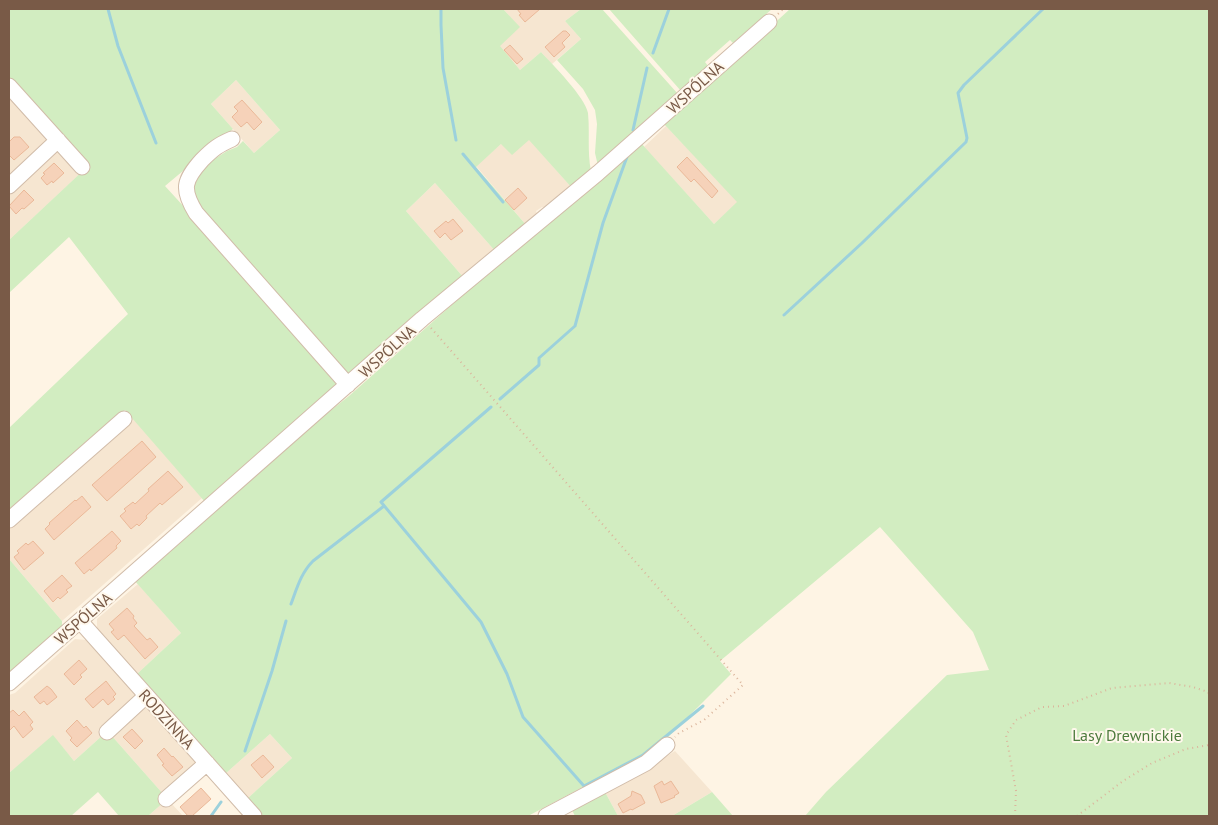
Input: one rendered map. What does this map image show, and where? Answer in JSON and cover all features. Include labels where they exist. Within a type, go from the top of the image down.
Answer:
[{"type":"street","name":"WSPÓLNA","points":[[9,683],[422,319],[598,173],[769,22]]},
{"type":"street","points":[[9,86],[82,167]]},
{"type":"street","points":[[232,139],[212,150],[188,177],[186,192],[189,202],[196,213],[348,385]]},
{"type":"street","points":[[9,186],[58,140]]},
{"type":"street","points":[[9,520],[124,419]]},
{"type":"street","name":"RODZINNA","points":[[80,621],[254,816]]},
{"type":"street","points":[[107,732],[146,696]]},
{"type":"street","points":[[546,816],[646,763],[667,745]]},
{"type":"street","points":[[166,799],[206,763]]},
{"type":"path","points":[[422,319],[453,352],[743,685],[704,720],[679,733],[667,745]]},
{"type":"path","points":[[1015,816],[1016,790],[1006,735],[1016,720],[1042,707],[1064,706],[1112,688],[1169,683],[1193,687],[1209,694]]},
{"type":"path","points":[[1077,816],[1152,763],[1186,749],[1209,745]]},
{"type":"shaded area","points":[[505,9],[581,9],[565,21],[581,39],[552,64],[541,52],[520,70],[499,46],[519,27]]},
{"type":"shaded area","points":[[236,80],[280,130],[254,153],[211,104]]},
{"type":"shaded area","points":[[9,93],[52,139],[9,179]]},
{"type":"shaded area","points":[[666,126],[738,202],[714,224],[644,147]]},
{"type":"shaded area","points":[[529,139],[572,188],[548,208],[542,207],[536,211],[538,217],[527,226],[476,166],[501,144]]},
{"type":"shaded area","points":[[58,146],[82,172],[9,240],[9,192]]},
{"type":"shaded area","points":[[435,183],[496,252],[464,278],[406,211]]},
{"type":"shaded area","points":[[133,418],[202,498],[62,621],[9,559],[9,528]]},
{"type":"shaded area","points":[[138,584],[181,633],[137,674],[97,630],[97,619]]},
{"type":"shaded area","points":[[75,639],[86,640],[138,697],[104,734],[74,761],[53,736],[9,773],[9,695],[15,693]]},
{"type":"shaded area","points":[[145,705],[198,765],[164,795],[111,735]]},
{"type":"shaded area","points":[[270,734],[292,758],[247,799],[225,774]]},
{"type":"shaded area","points":[[675,751],[712,792],[672,816],[618,816],[605,792],[639,774]]},
{"type":"shaded area","points":[[164,802],[171,803],[183,816],[148,816]]},
{"type":"green space","points":[[9,9],[505,9],[520,27],[500,46],[520,70],[541,52],[568,81],[586,106],[591,171],[572,188],[529,140],[512,155],[501,144],[476,167],[527,226],[496,252],[435,183],[406,211],[464,278],[348,377],[194,202],[194,182],[199,169],[227,151],[237,147],[243,141],[254,153],[280,130],[236,80],[211,104],[233,129],[165,186],[260,290],[339,384],[205,502],[125,410],[9,510],[9,428],[128,314],[69,237],[9,293],[9,240],[87,167],[9,79]]},
{"type":"green space","points":[[581,9],[602,9],[678,94],[598,166],[595,153],[597,124],[595,110],[583,89],[557,60],[581,39],[565,21]]},
{"type":"green space","points":[[609,9],[772,9],[733,43],[730,40],[705,62],[708,66],[681,91]]},
{"type":"green space","name":"Lasy Drewnickie","points":[[790,9],[1209,9],[1209,816],[805,816],[826,792],[947,675],[989,670],[973,632],[880,527],[720,661],[731,674],[644,759],[581,788],[528,816],[263,816],[247,799],[292,758],[270,734],[225,774],[137,674],[181,633],[134,580],[281,450],[349,396],[472,287],[641,143],[714,224],[737,202],[664,124]]},
{"type":"green space","points":[[9,559],[62,621],[62,626],[16,669],[9,673]]},
{"type":"green space","points":[[104,734],[111,735],[164,795],[164,802],[148,816],[119,816],[98,792],[71,816],[9,816],[9,773],[53,735],[74,761]]},
{"type":"green space","points":[[605,792],[618,816],[575,816],[572,810]]},
{"type":"green space","points":[[712,792],[733,816],[672,816]]},
{"type":"building","points":[[517,9],[540,9],[525,22]]},
{"type":"building","points":[[563,31],[570,35],[562,43],[565,47],[554,57],[545,47]]},
{"type":"building","points":[[510,45],[523,59],[517,64],[504,50]]},
{"type":"building","points":[[242,100],[262,122],[254,130],[247,122],[241,127],[232,117],[238,111],[234,107]]},
{"type":"building","points":[[14,137],[20,137],[29,147],[14,160],[9,155],[9,142]]},
{"type":"building","points":[[687,157],[718,191],[712,198],[694,179],[691,182],[677,167]]},
{"type":"building","points":[[54,163],[64,173],[53,183],[52,181],[47,185],[41,178],[45,174],[43,173]]},
{"type":"building","points":[[518,188],[527,198],[514,210],[505,200]]},
{"type":"building","points":[[24,190],[34,200],[16,214],[9,206]]},
{"type":"building","points":[[453,219],[463,231],[451,240],[445,233],[440,238],[434,231],[446,221],[448,223]]},
{"type":"building","points":[[142,441],[156,457],[107,501],[92,485]]},
{"type":"building","points":[[168,471],[183,487],[162,505],[160,503],[146,516],[147,518],[139,526],[137,524],[131,529],[120,516],[126,511],[124,509],[133,502],[135,504]]},
{"type":"building","points":[[82,496],[91,507],[54,540],[45,529],[49,523]]},
{"type":"building","points":[[112,531],[121,541],[116,546],[117,548],[91,571],[90,569],[84,574],[75,563]]},
{"type":"building","points":[[33,541],[44,553],[24,570],[14,557],[19,553],[17,551],[26,543],[28,545]]},
{"type":"building","points":[[62,575],[72,586],[66,590],[68,592],[60,599],[58,597],[53,602],[44,591]]},
{"type":"building","points":[[127,608],[137,623],[134,626],[147,640],[150,638],[158,647],[145,659],[124,635],[118,640],[111,632],[114,630],[109,624]]},
{"type":"building","points":[[79,660],[87,669],[80,675],[82,677],[74,685],[64,674]]},
{"type":"building","points":[[106,681],[116,694],[113,697],[115,699],[108,705],[103,699],[93,708],[85,699]]},
{"type":"building","points":[[47,686],[57,697],[47,705],[44,701],[40,704],[34,697]]},
{"type":"building","points":[[13,710],[19,716],[24,711],[33,722],[30,725],[33,729],[23,738],[14,726],[9,731],[9,713]]},
{"type":"building","points":[[77,720],[92,733],[77,747],[70,740],[72,738],[66,731]]},
{"type":"building","points":[[132,729],[143,741],[135,749],[123,737]]},
{"type":"building","points":[[164,748],[183,767],[172,776],[162,765],[164,764],[157,755]]},
{"type":"building","points":[[263,755],[274,767],[262,778],[251,765]]},
{"type":"building","points":[[662,781],[664,785],[671,781],[679,793],[675,797],[661,803],[654,786]]},
{"type":"building","points":[[201,788],[211,799],[192,816],[188,816],[180,807]]},
{"type":"building","points":[[632,791],[641,795],[645,803],[623,813],[618,804],[631,796]]},
{"type":"waterway","points":[[108,9],[118,46],[156,143]]},
{"type":"waterway","points":[[441,9],[443,68],[456,140]]},
{"type":"waterway","points":[[653,53],[669,9]]},
{"type":"waterway","points":[[784,315],[862,243],[966,142],[967,138],[958,93],[1043,9]]},
{"type":"waterway","points":[[633,130],[647,68]]},
{"type":"waterway","points":[[463,154],[503,202]]},
{"type":"waterway","points":[[500,399],[539,365],[539,358],[575,326],[603,223],[628,154]]},
{"type":"waterway","points":[[491,407],[381,502],[481,622],[507,674],[523,717],[584,786],[643,755],[703,706]]},
{"type":"waterway","points":[[291,604],[302,576],[313,561],[384,506]]},
{"type":"waterway","points":[[245,751],[272,671],[286,621]]},
{"type":"waterway","points":[[211,816],[221,802]]}]
